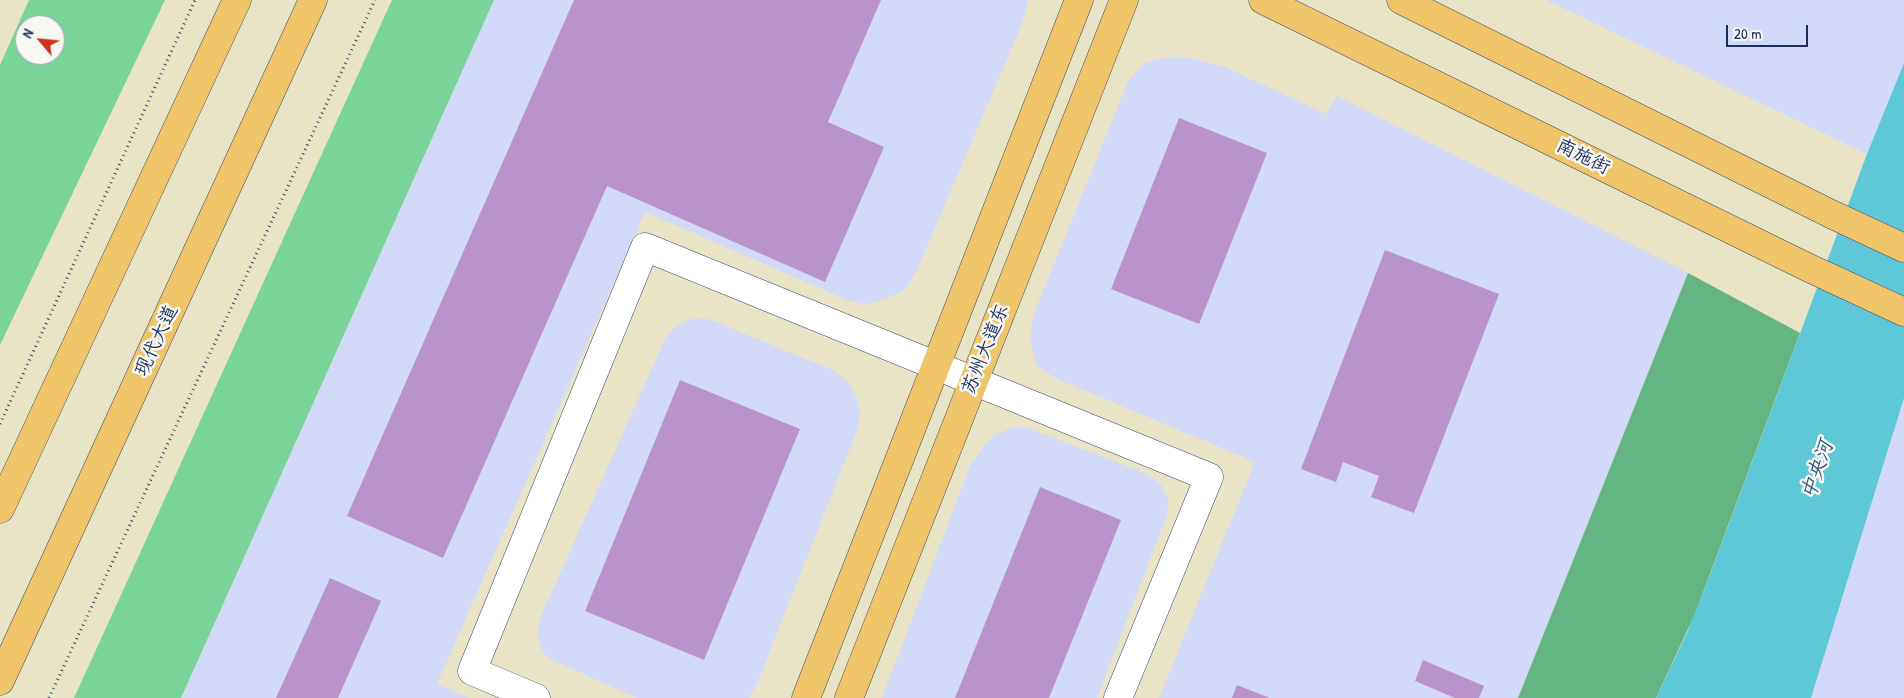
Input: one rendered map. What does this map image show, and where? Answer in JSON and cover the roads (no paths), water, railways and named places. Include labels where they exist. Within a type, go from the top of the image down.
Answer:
[{"type":"main road","points":[[0,509],[237,0]]},
{"type":"main road","name":"现代大道","points":[[0,681],[313,0]]},
{"type":"main road","name":"苏州大道东","points":[[806,698],[937,368],[1079,0]]},
{"type":"main road","name":"苏州大道东","points":[[849,698],[1124,0]]},
{"type":"main road","name":"南施街","points":[[1263,0],[1807,267],[1904,312]]},
{"type":"main road","points":[[1401,0],[1831,214],[1904,248]]},
{"type":"street","points":[[536,698],[472,672],[644,248],[1208,477],[1118,698]]},
{"type":"water","name":"中央河","points":[[1904,63],[1904,398],[1811,698],[1656,698],[1687,633],[1708,580],[1867,154]]}]
